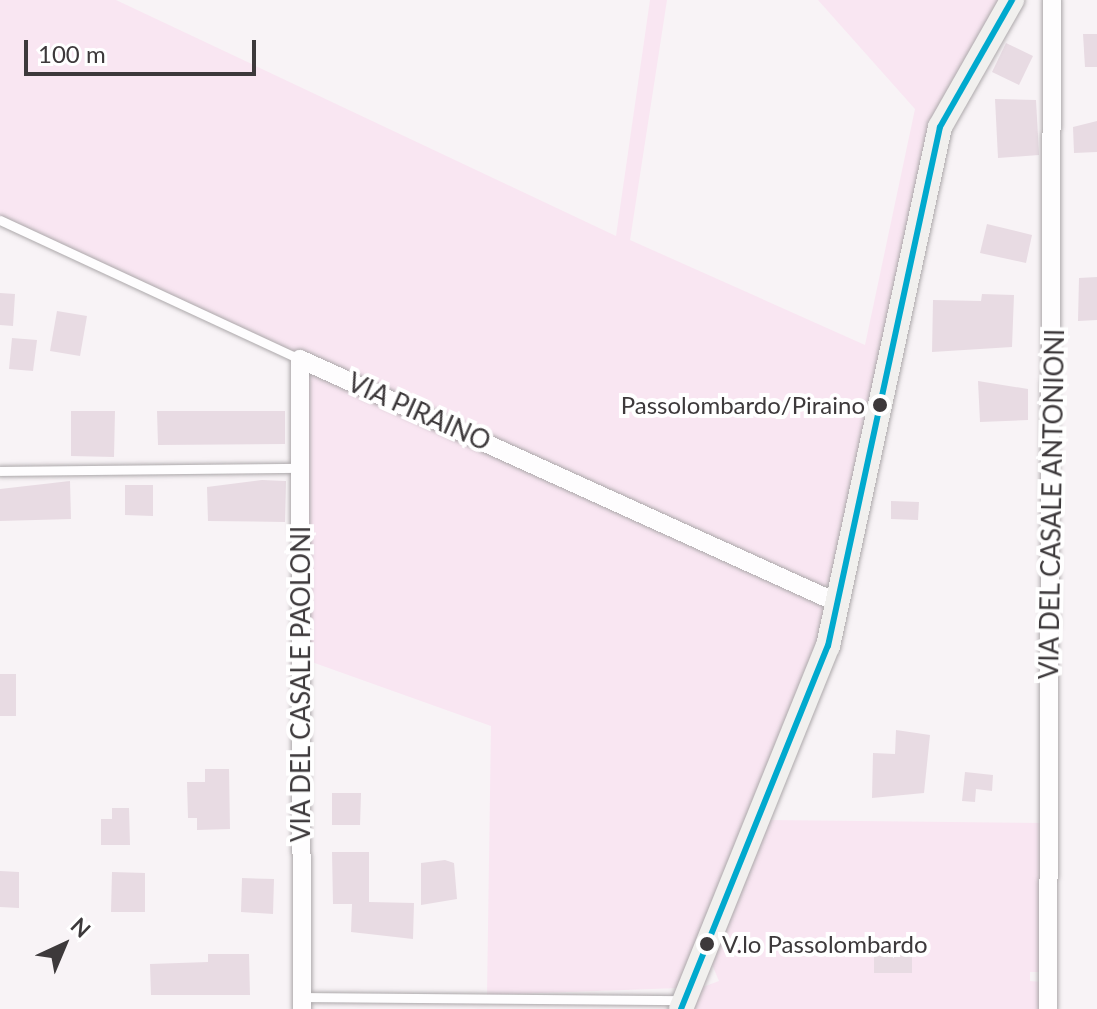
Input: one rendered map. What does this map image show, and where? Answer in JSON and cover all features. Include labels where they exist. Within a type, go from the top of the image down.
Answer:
[{"type":"street","points":[[682,1004],[811,695],[838,603],[940,127],[1012,0]]},
{"type":"street","name":"VIA DEL CASALE ANTONIONI","points":[[1048,1009],[1052,0]]},
{"type":"street","name":"VIA PIRAINO","points":[[300,359],[838,603]]},
{"type":"street","name":"VIA DEL CASALE PAOLONI","points":[[300,359],[302,1003]]},
{"type":"lane","name":"VIA PIRAINO","points":[[0,220],[300,359]]},
{"type":"lane","points":[[0,471],[301,468]]},
{"type":"lane","points":[[302,1003],[682,1004]]},
{"type":"shaded area","points":[[0,0],[116,0],[616,236],[650,0],[667,0],[630,240],[865,345],[915,109],[818,0],[1006,0],[953,81],[830,585],[814,587],[0,220]]},
{"type":"shaded area","points":[[309,372],[832,607],[679,988],[487,995],[491,726],[309,661]]},
{"type":"shaded area","points":[[769,820],[1044,823],[1043,972],[1030,972],[1030,981],[1042,982],[1042,1009],[692,1009],[700,988],[719,981],[711,962]]},
{"type":"building","points":[[1083,34],[1097,34],[1097,67],[1085,67]]},
{"type":"building","points":[[1006,43],[1033,56],[1019,85],[992,72]]},
{"type":"building","points":[[995,99],[1036,100],[1039,155],[998,158]]},
{"type":"building","points":[[1097,121],[1097,152],[1074,153],[1073,127]]},
{"type":"building","points":[[987,224],[1032,235],[1026,263],[980,253]]},
{"type":"building","points":[[1097,277],[1097,320],[1078,321],[1079,278]]},
{"type":"building","points":[[0,293],[15,294],[13,326],[0,325]]},
{"type":"building","points":[[982,294],[1014,295],[1012,347],[932,352],[933,300],[981,301]]},
{"type":"building","points":[[57,311],[87,316],[80,356],[50,351]]},
{"type":"building","points":[[12,338],[37,340],[33,371],[9,369]]},
{"type":"building","points":[[978,381],[1028,389],[1028,420],[980,422]]},
{"type":"building","points":[[71,411],[115,411],[114,457],[71,456]]},
{"type":"building","points":[[157,411],[285,411],[285,444],[158,445]]},
{"type":"building","points":[[262,480],[286,481],[285,522],[208,521],[207,487]]},
{"type":"building","points":[[70,481],[71,519],[0,521],[0,489]]},
{"type":"building","points":[[125,485],[153,485],[153,516],[125,515]]},
{"type":"building","points":[[891,501],[919,502],[918,520],[891,519]]},
{"type":"building","points":[[0,674],[16,674],[16,716],[0,716]]},
{"type":"building","points":[[896,730],[930,735],[924,793],[872,798],[873,753],[895,754]]},
{"type":"building","points":[[205,769],[229,769],[230,829],[197,830],[197,818],[188,818],[187,782],[205,782]]},
{"type":"building","points":[[965,772],[993,775],[992,791],[976,789],[975,802],[962,801]]},
{"type":"building","points":[[332,793],[361,793],[360,825],[332,825]]},
{"type":"building","points":[[112,808],[129,808],[130,845],[101,845],[101,819],[112,819]]},
{"type":"building","points":[[332,852],[369,852],[369,902],[414,903],[413,939],[351,932],[352,904],[333,904]]},
{"type":"building","points":[[445,860],[454,863],[457,899],[421,905],[421,863]]},
{"type":"building","points":[[0,871],[19,872],[19,908],[0,907]]},
{"type":"building","points":[[112,872],[145,873],[145,912],[111,912]]},
{"type":"building","points":[[242,878],[274,879],[273,914],[241,912]]},
{"type":"building","points":[[874,947],[912,948],[912,973],[874,973]]},
{"type":"building","points":[[208,954],[249,954],[250,995],[151,995],[150,964],[208,962]]},
{"type":"transit line","points":[[681,1009],[828,646],[940,127],[1012,0]]},
{"type":"place","name":"Passolombardo/Piraino","points":[[880,405]]},
{"type":"place","name":"V.lo Passolombardo","points":[[707,944]]}]
